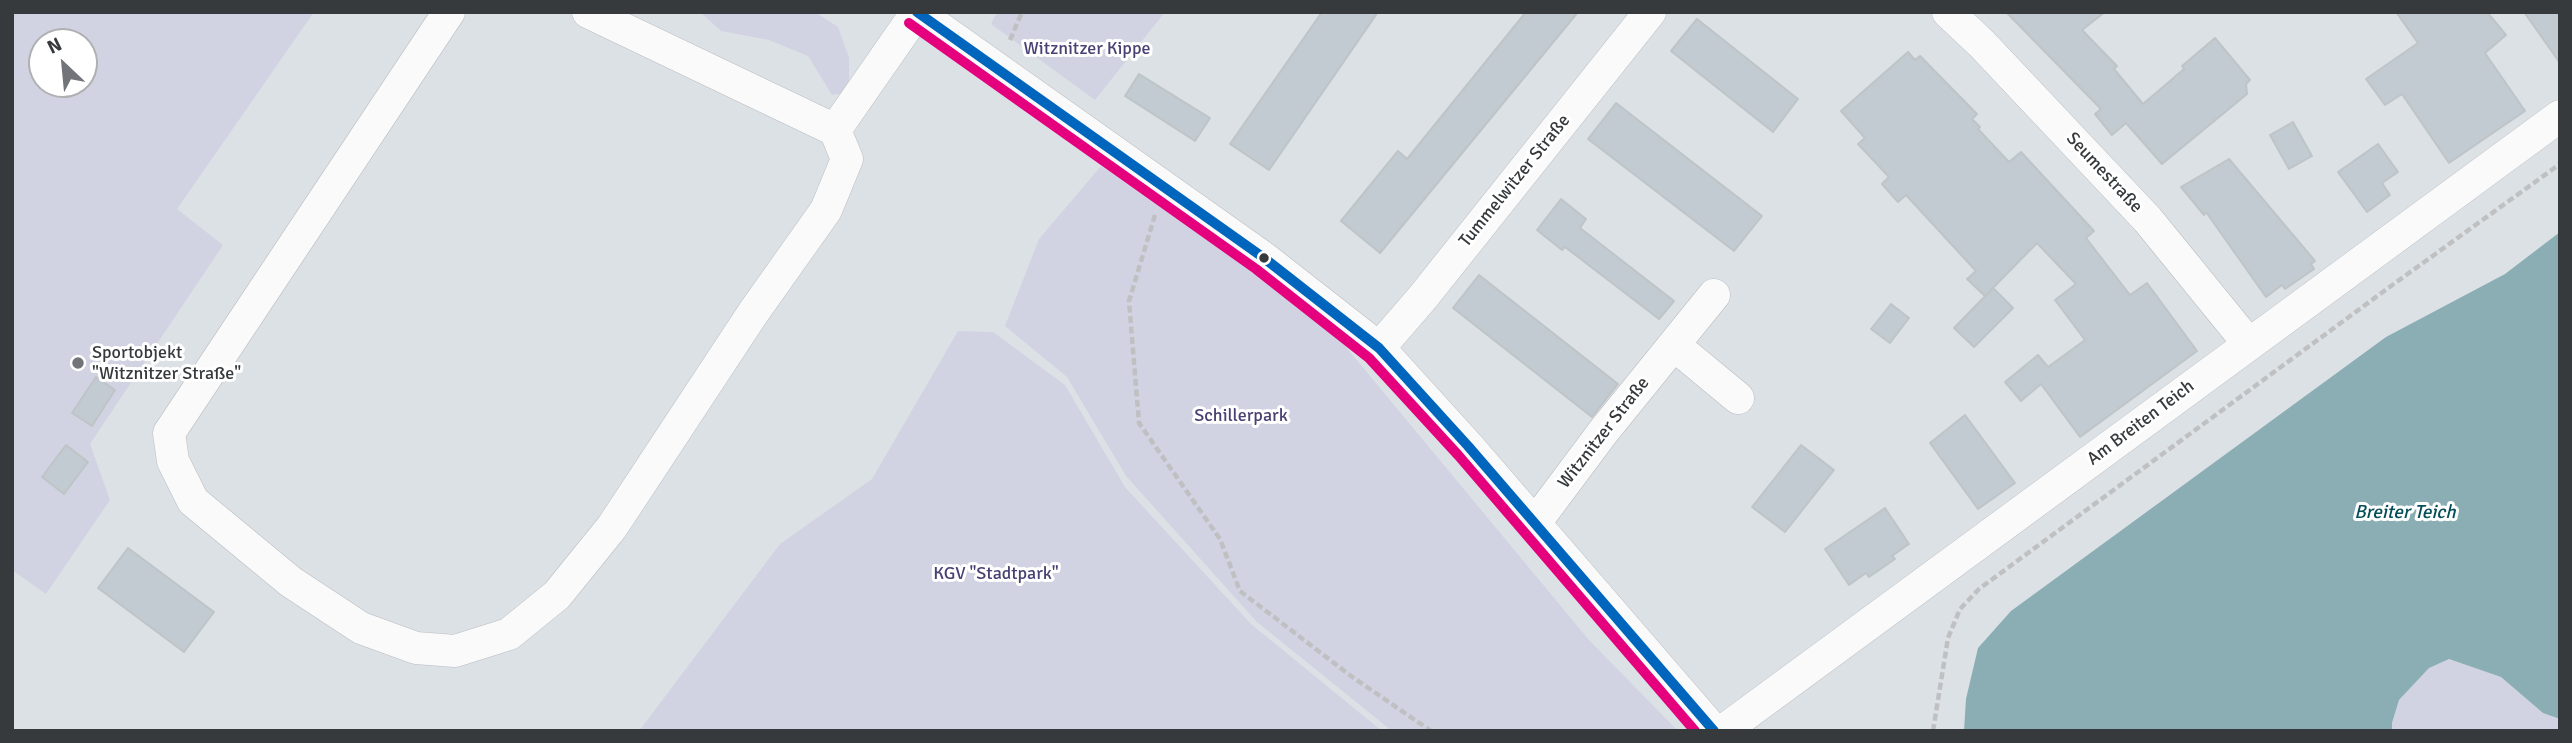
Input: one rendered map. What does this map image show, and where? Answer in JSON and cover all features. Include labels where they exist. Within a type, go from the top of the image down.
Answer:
[{"type":"street","points":[[449,12],[169,433],[173,461],[193,502],[291,582],[361,628],[416,648],[455,651],[509,634],[557,596],[612,527],[753,313],[826,210],[847,159],[835,130],[588,12]]},
{"type":"street","points":[[835,130],[917,12],[1264,258],[1379,348],[1535,523],[1714,731]]},
{"type":"street","name":"Tummelwitzer Straße","points":[[1379,348],[1423,297],[1650,12]]},
{"type":"street","name":"Seumestraße","points":[[1948,12],[1982,44],[2148,220],[2248,343]]},
{"type":"street","name":"Am Breiten Teich","points":[[1723,731],[2560,116]]},
{"type":"street","name":"Witznitzer Straße","points":[[1535,523],[1603,432],[1714,295]]},
{"type":"street","points":[[1674,345],[1738,398]]},
{"type":"path","points":[[1933,731],[1948,638],[1960,610],[1979,589],[2560,164]]},
{"type":"path","points":[[1163,188],[1129,301],[1139,423],[1220,539],[1240,591],[1350,676],[1430,731]]},
{"type":"green space","name":"Sportobjekt \"Witznitzer Straße\"","points":[[12,12],[314,12],[177,209],[223,245],[90,444],[110,500],[46,594],[12,570]]},
{"type":"green space","points":[[700,12],[815,12],[838,27],[849,58],[849,92],[832,95],[808,56],[769,40],[721,31]]},
{"type":"green space","name":"Witznitzer Kippe","points":[[997,12],[1165,12],[1095,100],[991,24]]},
{"type":"green space","name":"Schillerpark","points":[[1101,166],[1326,323],[1589,640],[1678,731],[1392,731],[1257,622],[1126,476],[1067,377],[1005,326],[1039,239]]},
{"type":"green space","name":"KGV \"Stadtpark\"","points":[[958,331],[993,332],[1065,385],[1125,487],[1251,624],[1382,731],[639,731],[780,544],[872,479]]},
{"type":"green space","points":[[2449,659],[2501,677],[2543,713],[2560,719],[2560,731],[2392,731],[2399,700],[2429,668]]},
{"type":"water","name":"Breiter Teich","points":[[2560,232],[2560,719],[2543,713],[2501,677],[2449,659],[2429,668],[2399,700],[2392,731],[1964,731],[1966,699],[1978,648],[2011,611],[2386,337],[2505,274]]},
{"type":"building","points":[[1322,12],[1378,12],[1269,170],[1230,144]]},
{"type":"building","points":[[1526,12],[1578,12],[1380,253],[1341,221],[1398,151],[1407,159]]},
{"type":"building","points":[[2006,12],[2105,12],[2082,30],[2117,66],[2114,69],[2143,104],[2215,38],[2250,80],[2246,84],[2247,94],[2162,164],[2126,123],[2112,135],[2095,114],[2101,109]]},
{"type":"building","points":[[2396,12],[2487,12],[2506,35],[2485,53],[2525,111],[2449,163],[2402,94],[2385,105],[2366,79],[2418,43]]},
{"type":"building","points":[[2524,12],[2560,12],[2560,63]]},
{"type":"building","points":[[1697,19],[1798,99],[1773,132],[1671,51]]},
{"type":"building","points":[[1908,52],[1915,60],[1920,56],[1977,114],[1972,119],[1980,127],[1978,129],[2009,162],[2021,152],[2094,231],[2086,238],[2130,295],[2147,283],[2197,351],[2080,437],[2041,384],[2021,401],[2005,382],[2038,355],[2048,367],[2085,340],[2055,300],[2076,284],[2037,243],[1985,296],[1967,279],[1976,271],[1906,195],[1898,202],[1882,184],[1889,177],[1858,144],[1865,138],[1841,111]]},
{"type":"building","points":[[1139,74],[1210,118],[1195,141],[1125,96]]},
{"type":"building","points":[[1616,103],[1762,216],[1734,251],[1588,139]]},
{"type":"building","points":[[2293,122],[2312,156],[2289,169],[2270,135]]},
{"type":"building","points":[[2378,144],[2398,172],[2382,183],[2390,195],[2367,212],[2338,172]]},
{"type":"building","points":[[2229,159],[2315,261],[2311,264],[2314,269],[2285,289],[2282,285],[2266,297],[2206,212],[2204,215],[2181,187]]},
{"type":"building","points":[[1561,199],[1586,219],[1580,228],[1674,301],[1659,319],[1565,247],[1562,250],[1537,230]]},
{"type":"building","points":[[1479,275],[1618,384],[1592,417],[1453,308]]},
{"type":"building","points":[[1993,288],[2013,308],[1974,347],[1954,328]]},
{"type":"building","points":[[1891,304],[1909,318],[1890,343],[1871,329]]},
{"type":"building","points":[[96,377],[115,390],[92,426],[72,413]]},
{"type":"building","points":[[1965,415],[2015,483],[1978,509],[1930,443]]},
{"type":"building","points":[[66,445],[88,462],[64,494],[42,477]]},
{"type":"building","points":[[1801,445],[1834,470],[1785,532],[1752,507]]},
{"type":"building","points":[[1885,508],[1909,544],[1892,556],[1895,559],[1869,577],[1866,573],[1849,585],[1825,549]]},
{"type":"building","points":[[128,548],[214,612],[184,652],[98,588]]},
{"type":"transit line","points":[[917,12],[1264,258],[1379,348],[1468,446],[1714,731]]},
{"type":"transit line","points":[[909,23],[1256,269],[1369,358],[1458,455],[1695,731]]},
{"type":"place","name":"Sportobjekt \"Witznitzer Straße\"","points":[[78,363]]}]
